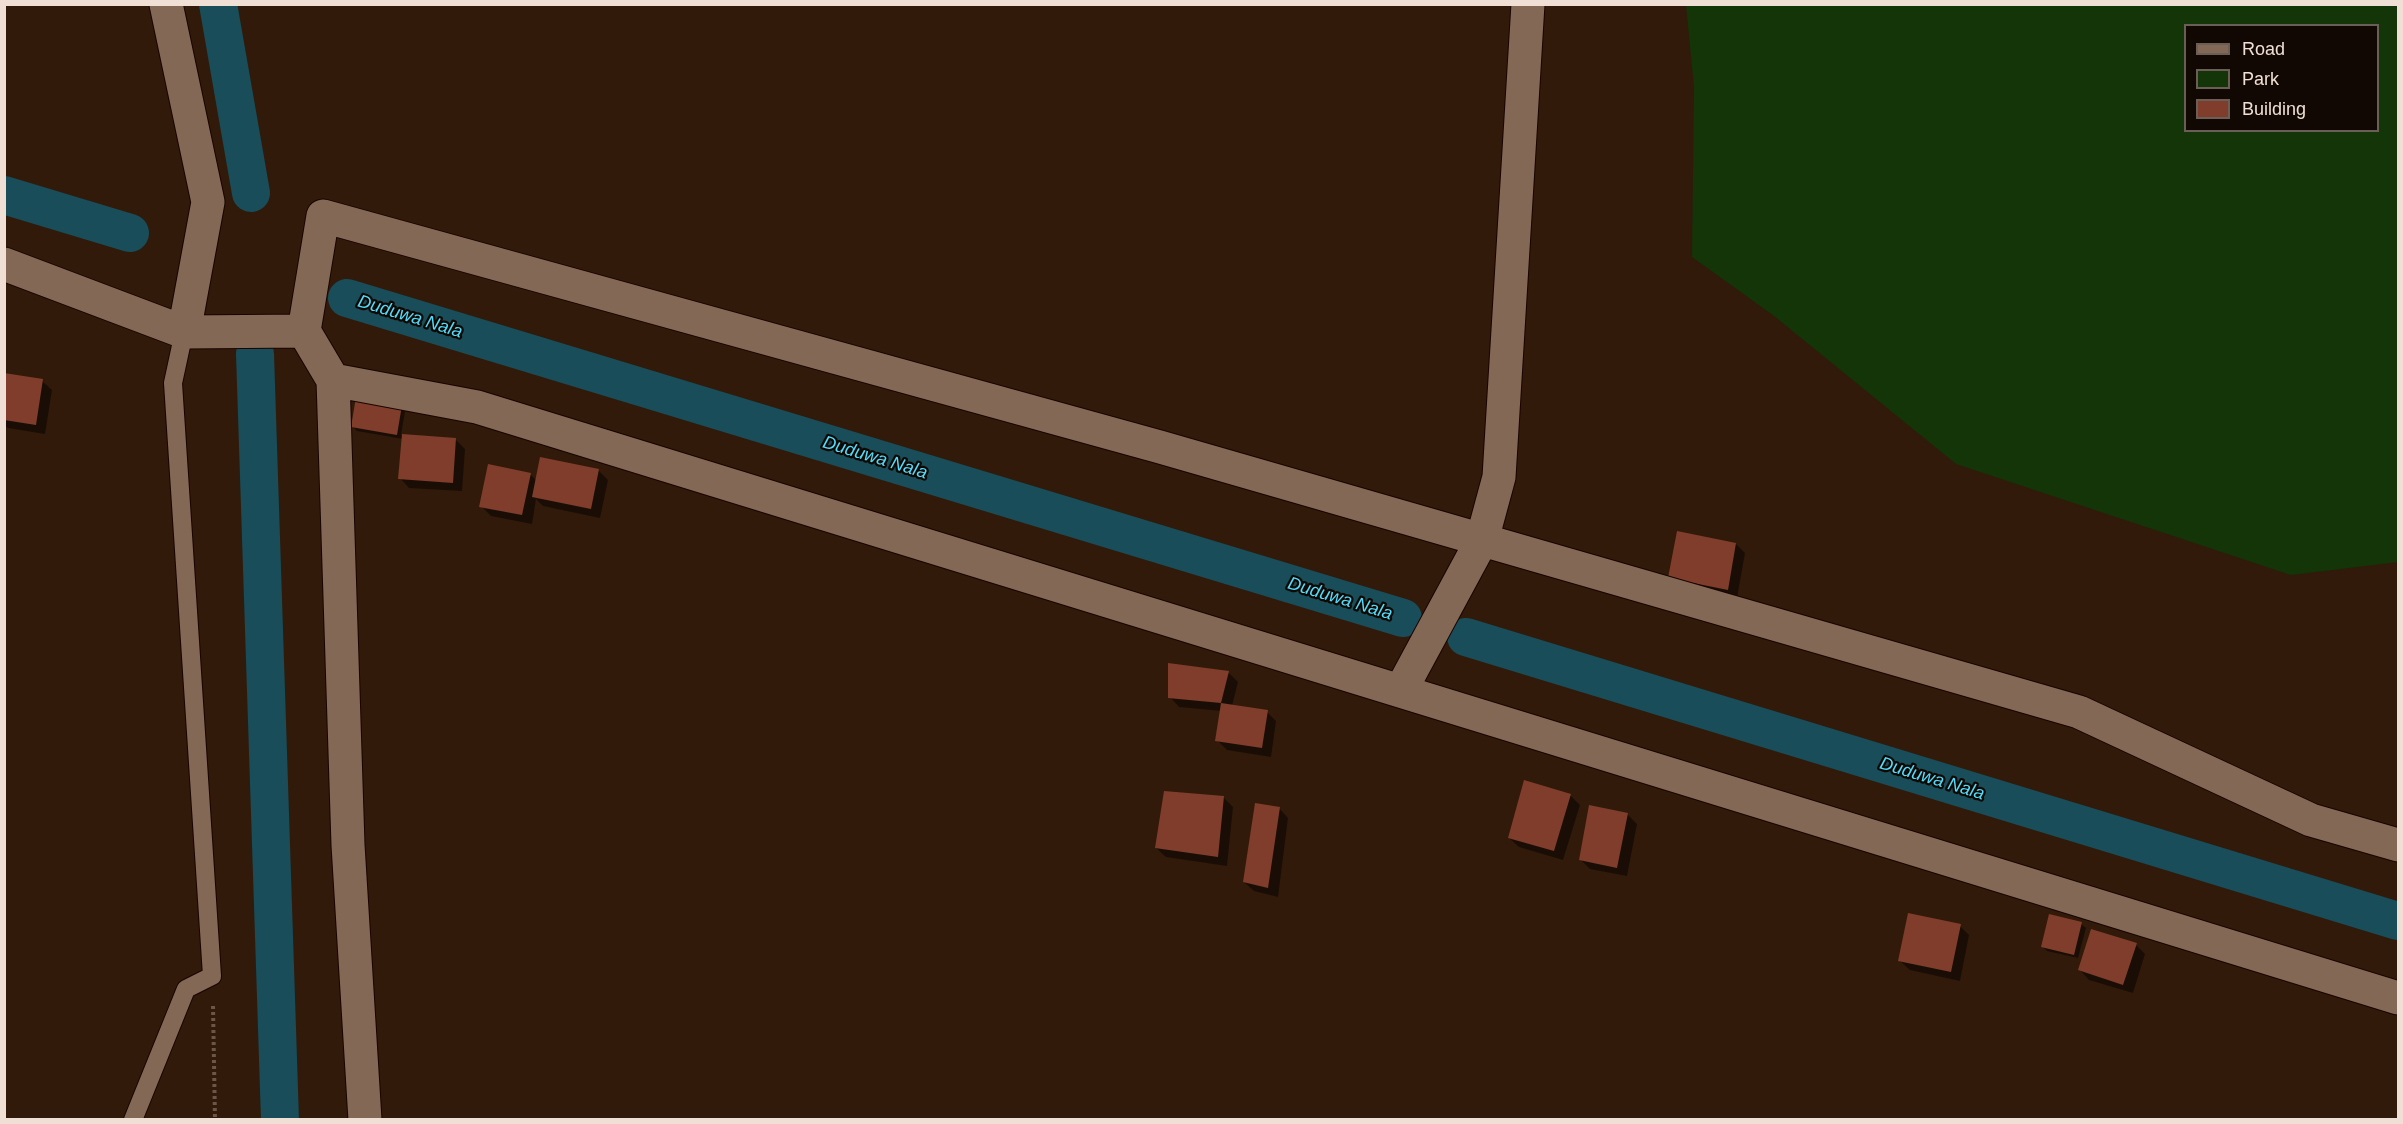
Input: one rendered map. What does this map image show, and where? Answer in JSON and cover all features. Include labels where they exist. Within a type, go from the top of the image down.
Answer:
[{"type":"street","points":[[166,4],[208,202],[184,332]]},
{"type":"street","points":[[1401,690],[1482,540],[1499,477],[1528,4]]},
{"type":"street","points":[[364,1119],[348,845],[333,380],[304,332],[323,216],[1160,447],[2079,712],[2311,820],[2398,845]]},
{"type":"street","points":[[4,264],[184,332],[304,332]]},
{"type":"street","points":[[333,380],[477,407],[2398,998]]},
{"type":"lane","points":[[133,1119],[186,989],[212,976],[173,383],[184,332]]},
{"type":"path","points":[[212,976],[215,1119]]},
{"type":"green space","points":[[1686,5],[2398,5],[2398,562],[2291,575],[1956,464],[1774,316],[1692,257],[1694,87]]},
{"type":"building","points":[[4,373],[43,379],[36,425],[4,420]]},
{"type":"building","points":[[356,397],[402,405],[397,435],[351,427]]},
{"type":"building","points":[[402,434],[456,438],[453,483],[398,479]]},
{"type":"building","points":[[540,457],[599,469],[591,509],[532,497]]},
{"type":"building","points":[[488,464],[531,473],[522,515],[479,507]]},
{"type":"building","points":[[1677,531],[1736,543],[1728,590],[1668,578]]},
{"type":"building","points":[[1168,663],[1229,671],[1221,703],[1168,698]]},
{"type":"building","points":[[1221,703],[1268,710],[1262,748],[1215,741]]},
{"type":"building","points":[[1524,780],[1571,794],[1554,851],[1508,838]]},
{"type":"building","points":[[1164,791],[1224,796],[1218,857],[1155,848]]},
{"type":"building","points":[[1255,803],[1280,807],[1268,888],[1243,882]]},
{"type":"building","points":[[1589,805],[1628,813],[1617,868],[1579,860]]},
{"type":"building","points":[[1908,913],[1961,924],[1951,972],[1898,961]]},
{"type":"building","points":[[2049,914],[2082,922],[2074,955],[2041,947]]},
{"type":"building","points":[[2091,929],[2137,943],[2123,985],[2078,970]]},
{"type":"waterway","points":[[218,4],[251,193]]},
{"type":"waterway","name":"Duduwa Nala","points":[[4,195],[130,233]]},
{"type":"waterway","name":"Duduwa Nala","points":[[347,298],[1403,618]]},
{"type":"waterway","points":[[255,354],[280,1120]]},
{"type":"waterway","name":"Duduwa Nala","points":[[1466,637],[2398,921]]}]
